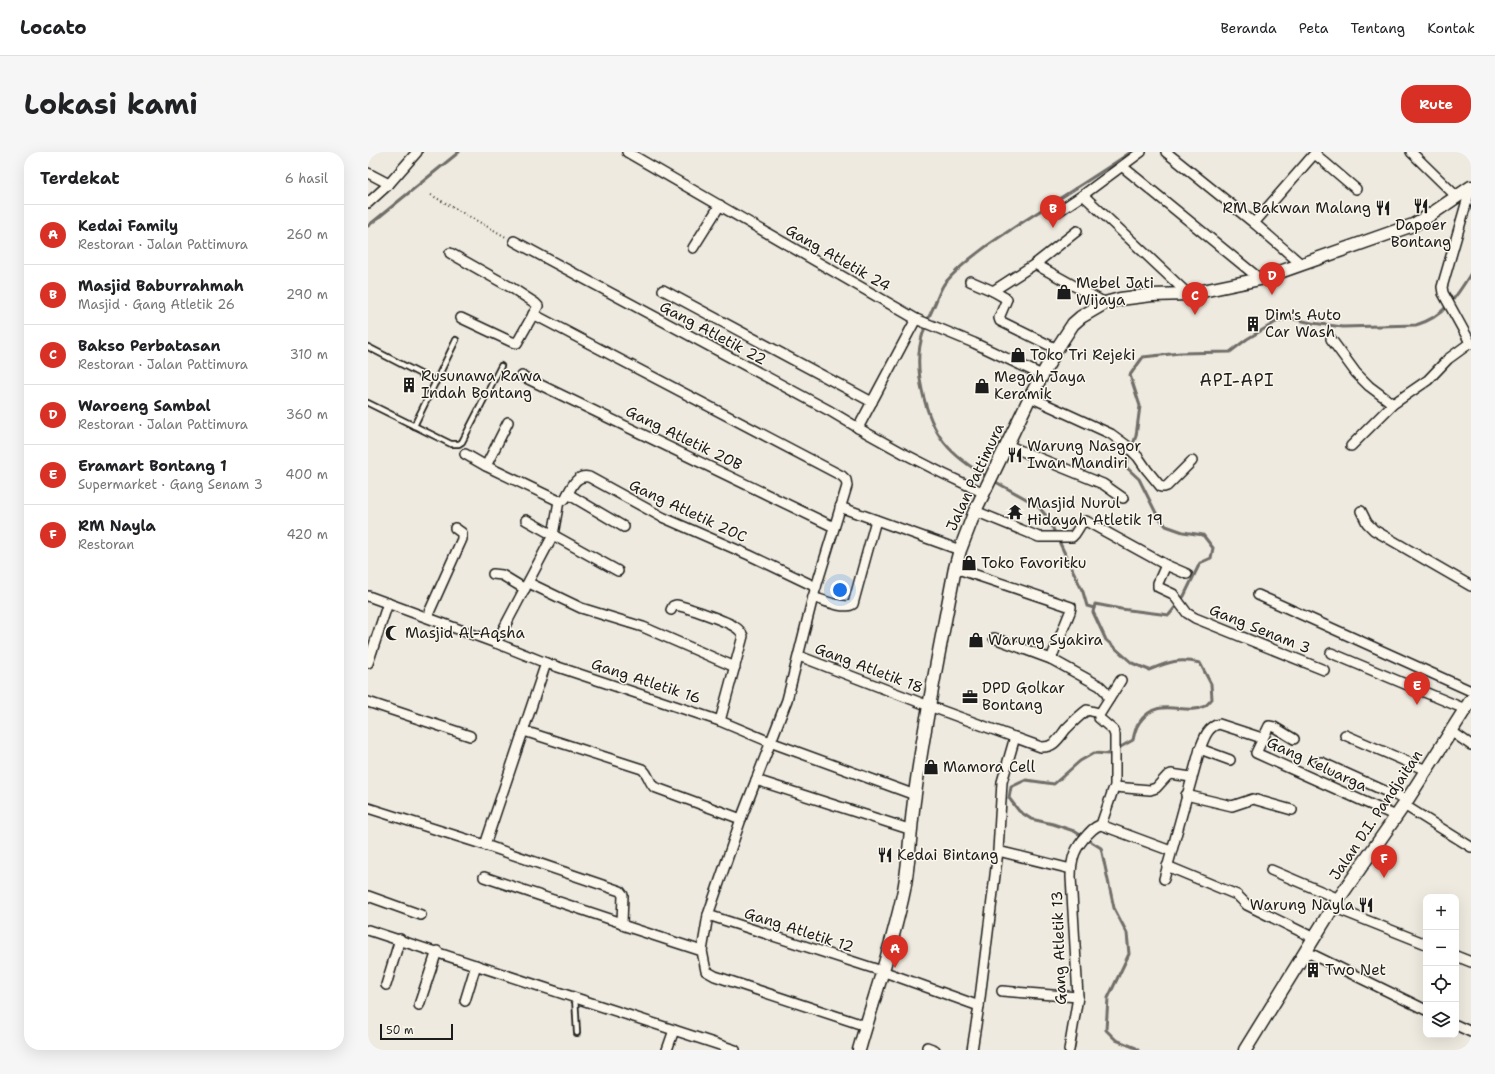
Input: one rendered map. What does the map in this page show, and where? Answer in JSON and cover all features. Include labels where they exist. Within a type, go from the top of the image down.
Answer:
[{"type":"street","points":[[368,203],[389,184],[417,152]]},
{"type":"street","name":"Gang Atletik 24","points":[[627,152],[921,321],[974,343],[1042,375]]},
{"type":"street","points":[[1059,211],[1123,167],[1142,152]]},
{"type":"street","points":[[1166,152],[1254,223],[1301,264]]},
{"type":"street","points":[[1411,152],[1457,197]]},
{"type":"street","points":[[1254,223],[1315,153],[1356,189]]},
{"type":"street","points":[[1123,167],[1260,279]]},
{"type":"street","points":[[368,173],[389,184]]},
{"type":"street","points":[[1351,446],[1393,404],[1428,380],[1448,359],[1470,344],[1443,293],[1443,284],[1471,187]]},
{"type":"street","name":"Jalan Pattimura","points":[[860,1050],[900,905],[912,830],[914,795],[929,706],[955,568],[960,550],[975,511],[1030,397],[1072,324],[1105,303],[1120,299],[1152,295],[1188,294],[1260,279],[1413,225],[1471,187]]},
{"type":"street","points":[[1083,195],[1188,294]]},
{"type":"street","points":[[693,248],[720,205]]},
{"type":"street","points":[[994,291],[1035,264],[1077,231]]},
{"type":"street","name":"Gang Atletik 22","points":[[514,241],[824,408],[941,474],[988,484]]},
{"type":"street","points":[[450,253],[537,304],[537,308],[517,343],[461,318]]},
{"type":"street","points":[[1035,264],[1105,303]]},
{"type":"street","points":[[970,281],[994,291],[1007,299],[999,318],[1000,321],[1057,349]]},
{"type":"street","points":[[663,290],[872,402]]},
{"type":"street","points":[[533,314],[842,476],[846,480],[847,486],[816,586],[787,700],[741,819],[708,915],[702,951],[706,971],[715,976],[866,1026]]},
{"type":"street","points":[[858,428],[921,321]]},
{"type":"street","points":[[1331,339],[1356,373],[1369,386],[1393,404]]},
{"type":"street","name":"Gang Atletik 20B","points":[[522,376],[834,526]]},
{"type":"street","points":[[1030,397],[1110,434],[1126,445],[1138,457],[1161,486],[1164,487],[1170,483],[1192,461]]},
{"type":"street","points":[[486,466],[508,422]]},
{"type":"street","points":[[1007,445],[1103,484],[1123,498]]},
{"type":"street","points":[[465,454],[486,466],[559,501],[554,535],[496,643]]},
{"type":"street","name":"Gang Atletik 20C","points":[[559,501],[565,499],[575,481],[579,477],[589,477],[662,517],[816,586]]},
{"type":"street","points":[[568,494],[624,527]]},
{"type":"street","points":[[840,507],[960,550]]},
{"type":"street","points":[[975,511],[1039,537],[1072,537],[1075,535],[1080,525],[1086,521],[1166,565],[1187,574]]},
{"type":"street","points":[[1361,511],[1366,523],[1374,530],[1471,586]]},
{"type":"street","points":[[526,520],[618,571]]},
{"type":"street","points":[[813,597],[843,606],[849,607],[853,604],[876,520]]},
{"type":"street","points":[[427,617],[462,538],[462,533],[455,528]]},
{"type":"street","name":"Gang Senam 3","points":[[1166,565],[1157,586],[1175,596],[1187,612],[1195,618],[1324,670]]},
{"type":"street","points":[[955,568],[1071,607],[1051,659]]},
{"type":"street","points":[[493,574],[502,575],[581,608],[643,627],[735,667]]},
{"type":"street","points":[[1258,595],[1471,691]]},
{"type":"street","name":"Gang Atletik 16","points":[[368,596],[546,663],[720,721],[770,742],[914,795]]},
{"type":"street","points":[[368,663],[388,603]]},
{"type":"street","points":[[671,610],[673,606],[679,606],[732,625],[740,631],[743,636],[720,721]]},
{"type":"street","points":[[994,638],[1051,659],[1100,686],[1105,691],[1108,700]]},
{"type":"street","name":"Gang Senam 3","points":[[1331,653],[1468,704]]},
{"type":"street","name":"Gang Atletik 18","points":[[799,656],[929,706],[1042,747],[1049,747],[1055,743],[1067,728],[1087,710],[1099,713]]},
{"type":"street","points":[[485,846],[546,663]]},
{"type":"street","points":[[1121,680],[1099,713],[1099,718],[1113,730],[1115,735],[1115,787],[1097,827],[1171,851]]},
{"type":"street","points":[[368,702],[470,736]]},
{"type":"street","name":"Jalan D.I. Pandjaitan","points":[[1245,1050],[1336,903],[1396,816],[1468,704]]},
{"type":"street","points":[[1164,879],[1191,777],[1207,733],[1215,725],[1219,724],[1262,738]]},
{"type":"street","name":"Gang Keluarga","points":[[1294,739],[1271,726],[1268,726],[1256,750],[1257,754],[1396,816]]},
{"type":"street","points":[[524,731],[642,769],[646,771],[651,784],[654,787],[741,819]]},
{"type":"street","points":[[1451,732],[1471,745]]},
{"type":"street","points":[[1345,735],[1426,770]]},
{"type":"street","points":[[972,1050],[979,1006],[998,851],[1002,782],[1015,737]]},
{"type":"street","points":[[1200,749],[1230,760]]},
{"type":"street","points":[[1321,762],[1385,791],[1405,802],[1471,847]]},
{"type":"street","points":[[1115,787],[1150,790],[1156,788],[1167,776],[1171,774],[1191,777]]},
{"type":"street","points":[[756,780],[912,830]]},
{"type":"street","points":[[1186,795],[1232,806],[1252,799],[1292,810]]},
{"type":"street","points":[[368,808],[620,891],[623,895],[622,923]]},
{"type":"street","name":"Gang Atletik 13","points":[[1069,1050],[1078,997],[1071,869],[1078,845],[1097,827]]},
{"type":"street","points":[[998,851],[1071,869]]},
{"type":"street","points":[[1167,866],[1237,896],[1247,905],[1314,938]]},
{"type":"street","points":[[1271,870],[1336,903],[1423,943]]},
{"type":"street","points":[[484,877],[702,951]]},
{"type":"street","points":[[368,896],[422,915]]},
{"type":"street","name":"Gang Atletik 12","points":[[708,915],[882,971],[979,1006]]},
{"type":"street","points":[[368,930],[437,951],[735,1050]]},
{"type":"street","points":[[386,985],[400,939]]},
{"type":"street","points":[[419,1005],[437,951]]},
{"type":"street","points":[[1306,951],[1423,1009]]},
{"type":"street","points":[[1459,957],[1471,962]]},
{"type":"street","points":[[465,1000],[476,964]]},
{"type":"street","points":[[1002,991],[1078,997]]},
{"type":"street","points":[[1459,1026],[1471,1032]]},
{"type":"street","points":[[667,1050],[674,1030]]},
{"type":"lane","points":[[414,426],[456,340]]},
{"type":"lane","points":[[368,347],[436,382]]},
{"type":"lane","points":[[368,403],[454,445],[459,444],[462,442],[502,366]]},
{"type":"lane","points":[[575,997],[577,1033]]},
{"type":"path","points":[[431,196],[514,241]]},
{"type":"waterway","points":[[368,226],[459,152]]},
{"type":"waterway","points":[[989,478],[975,470],[953,452],[944,443],[931,420],[922,390],[919,367],[920,347],[929,317],[944,284],[974,255],[1131,152]]},
{"type":"waterway","points":[[1138,1050],[1116,1040],[1106,1030],[1108,998],[1129,954],[1127,933],[1114,908],[1101,848],[1074,831],[1031,819],[1019,811],[1009,798],[1011,787],[1026,780],[1054,784],[1080,761],[1094,753],[1108,754],[1133,740],[1139,723],[1147,714],[1155,710],[1163,708],[1197,709],[1205,706],[1212,699],[1211,684],[1200,663],[1179,661],[1149,670],[1132,663],[1106,640],[1093,612],[1095,604],[1169,615],[1184,596],[1200,563],[1211,558],[1213,548],[1203,535],[1183,532],[1166,526],[1157,515],[1139,479],[1125,466],[1136,436],[1140,406],[1130,375],[1143,357],[1180,353],[1230,352],[1247,339],[1276,322],[1289,318],[1343,327],[1416,325],[1434,317],[1449,305],[1471,273]]},
{"type":"waterway","points":[[994,481],[1037,505],[1048,518],[1083,592],[1087,606],[1094,608]]},
{"type":"place","name":"Dapoer Bontang","points":[[1421,206]]},
{"type":"place","name":"RM Bakwan Malang","points":[[1383,208]]},
{"type":"place","name":"Masjid Baburrahmah","points":[[1053,228]]},
{"type":"place","name":"Mebel Jati Wijaya","points":[[1064,292]]},
{"type":"place","name":"Waroeng Sambal","points":[[1272,295]]},
{"type":"place","name":"Bakso Perbatasan","points":[[1195,315]]},
{"type":"place","name":"Dim's Auto Car Wash","points":[[1253,324]]},
{"type":"place","name":"Toko Tri Rejeki","points":[[1018,355]]},
{"type":"place","name":"Rusunawa Rawa Indah Bontang","points":[[409,385]]},
{"type":"place","name":"Megah Jaya Keramik","points":[[982,386]]},
{"type":"place","name":"Warung Nasgor Iwan Mandiri","points":[[1015,455]]},
{"type":"place","name":"Masjid Nurul Hidayah Atletik 19","points":[[1015,512]]},
{"type":"place","name":"Toko Favoritku","points":[[969,563]]},
{"type":"place","name":"Masjid Al-Aqsha","points":[[393,633]]},
{"type":"place","name":"Warung Syakira","points":[[976,640]]},
{"type":"place","name":"DPD Golkar Bontang","points":[[970,697]]},
{"type":"place","name":"Eramart Bontang 1","points":[[1417,705]]},
{"type":"place","name":"Mamora Cell","points":[[931,767]]},
{"type":"place","name":"Kedai Bintang","points":[[885,855]]},
{"type":"place","name":"RM Nayla","points":[[1384,878]]},
{"type":"place","name":"Warung Nayla","points":[[1366,905]]},
{"type":"place","name":"Kedai Family","points":[[895,968]]},
{"type":"place","name":"Two Net","points":[[1313,970]]},
{"type":"district","name":"API-API","points":[[1237,380]]}]
